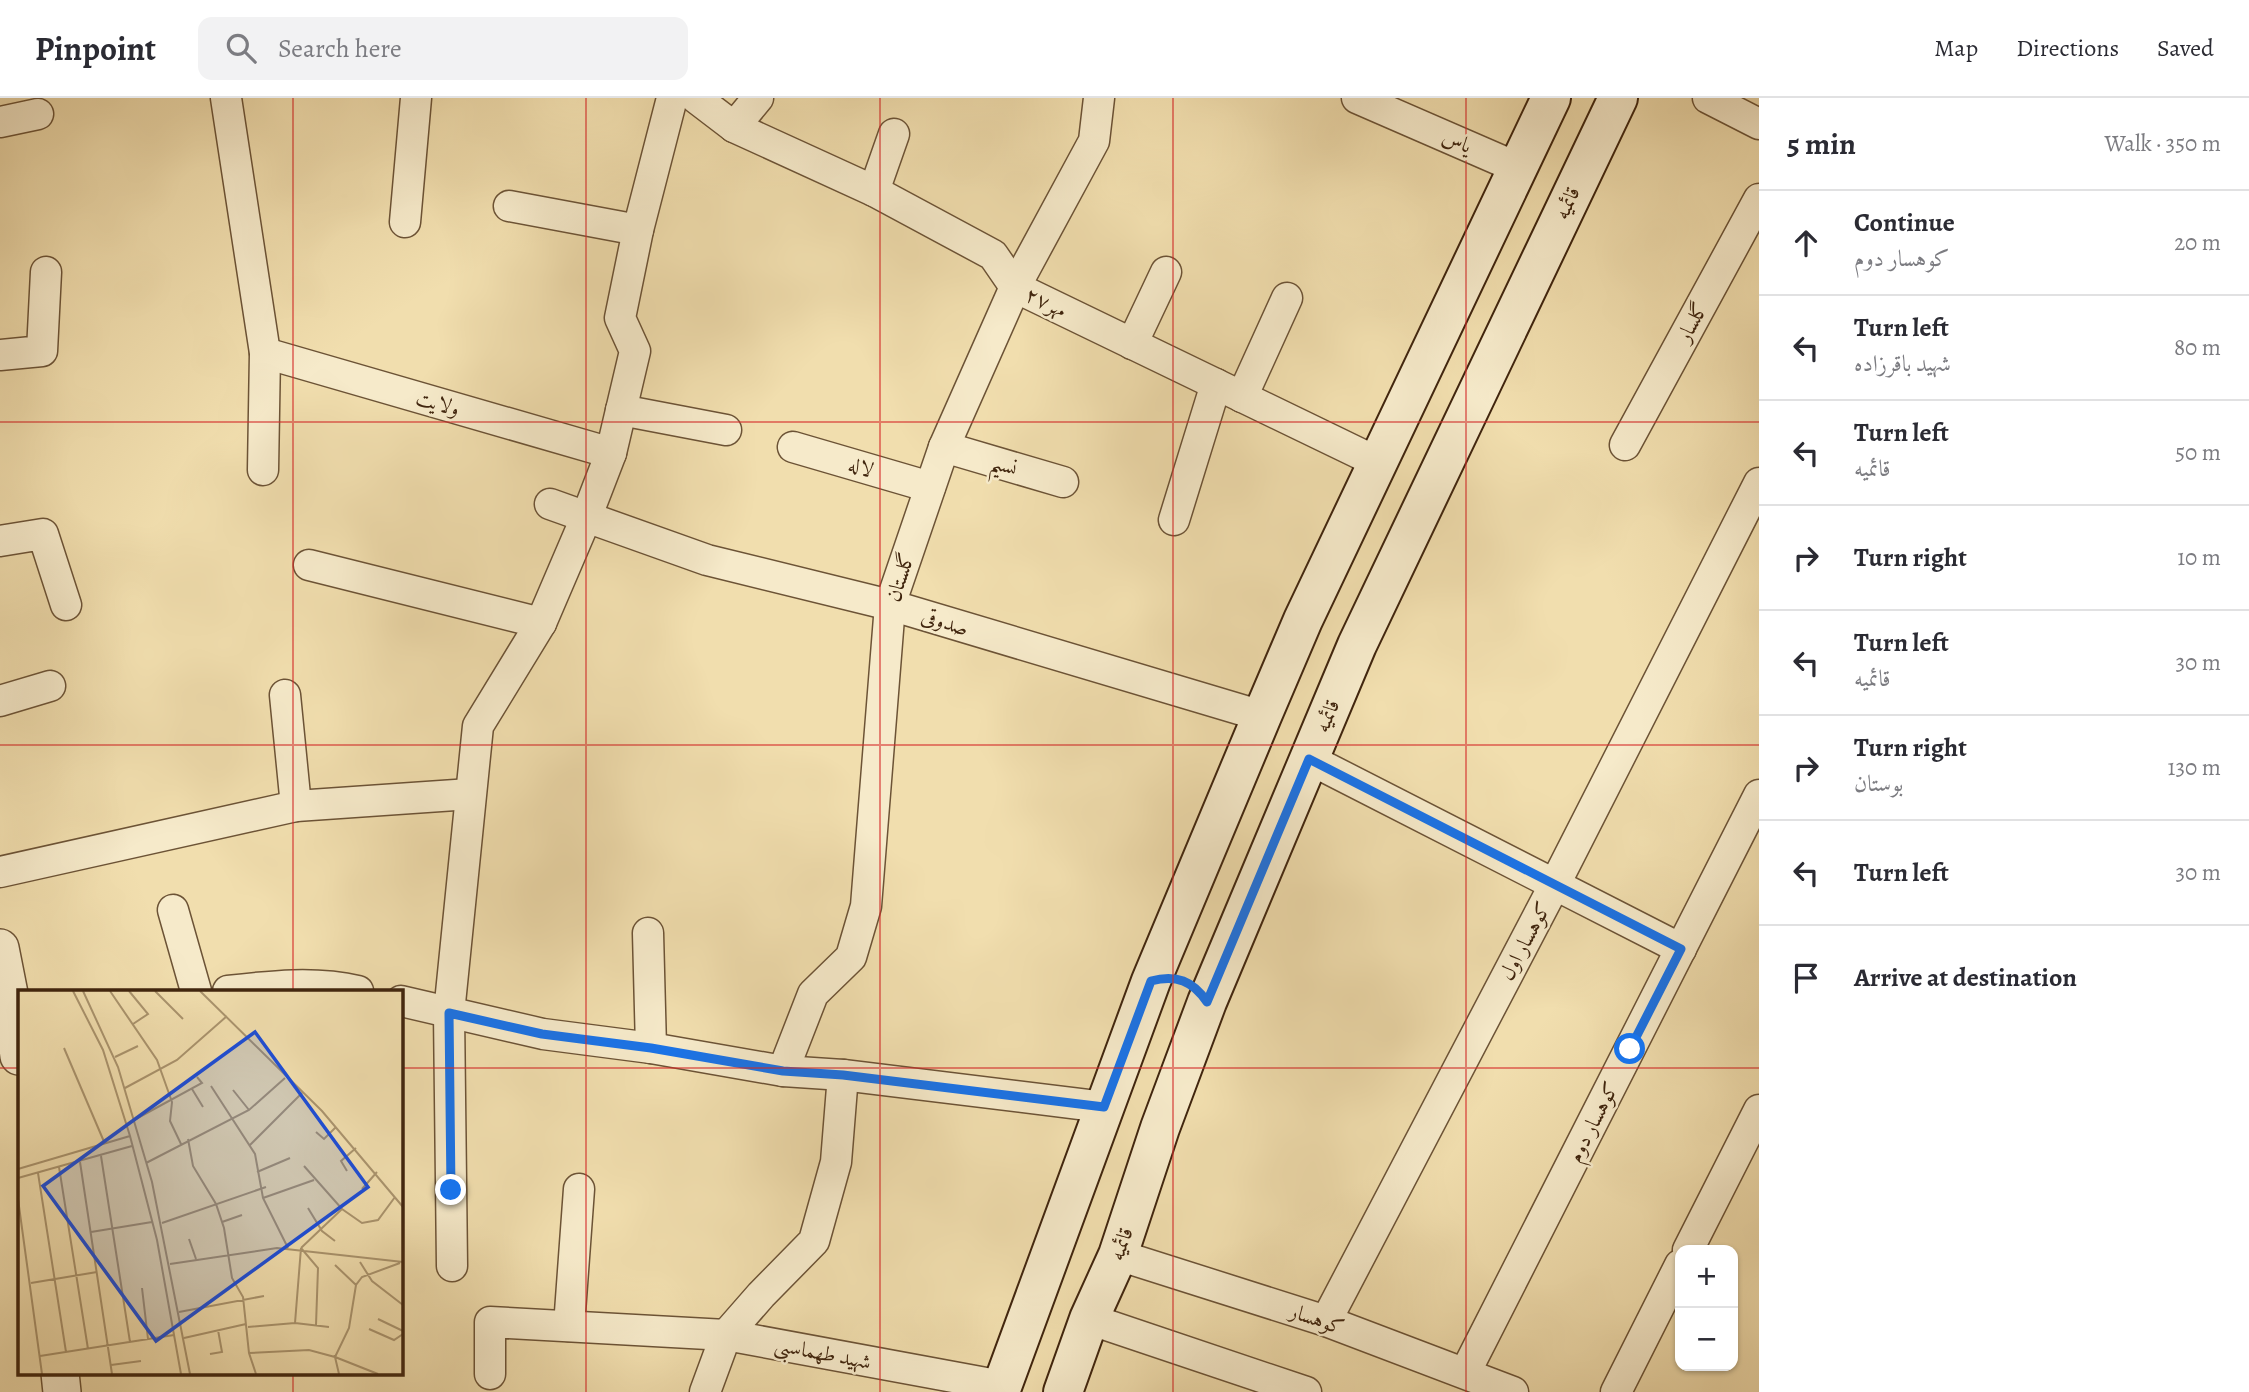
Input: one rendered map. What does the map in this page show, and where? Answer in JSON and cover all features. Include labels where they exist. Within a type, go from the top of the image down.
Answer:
[{"type":"main road","points":[[1001,1389],[1151,981],[1262,716],[1303,620],[1551,98]]},
{"type":"main road","name":"قائمیه","points":[[1063,1392],[1089,1319],[1118,1255],[1160,1128],[1251,892],[1357,645],[1618,98]]},
{"type":"main road","points":[[1197,870],[1203,881],[1213,890],[1239,896],[1251,892]]},
{"type":"main road","points":[[1151,981],[1164,977],[1177,978],[1200,991],[1207,1002]]},
{"type":"street","points":[[226,98],[265,353],[262,470]]},
{"type":"street","points":[[405,222],[416,98]]},
{"type":"street","points":[[452,1266],[449,1013],[478,726],[541,623],[611,453],[635,351],[620,318],[638,230],[672,98]]},
{"type":"street","name":"مهر۲۷","points":[[696,98],[734,127],[874,191],[993,255],[1015,287],[1377,462]]},
{"type":"street","points":[[734,127],[758,98]]},
{"type":"street","name":"گلستان","points":[[783,1071],[813,994],[851,957],[866,906],[890,606],[944,447],[1015,287],[1094,141],[1099,98]]},
{"type":"street","name":"یاس","points":[[1357,98],[1518,168]]},
{"type":"street","points":[[1708,98],[1759,124]]},
{"type":"street","points":[[0,122],[38,114]]},
{"type":"street","points":[[874,191],[894,134]]},
{"type":"street","name":"گلسار","points":[[1625,445],[1759,199]]},
{"type":"street","points":[[509,206],[638,230]]},
{"type":"street","points":[[0,355],[42,351],[46,272]]},
{"type":"street","points":[[1132,344],[1166,272]]},
{"type":"street","points":[[1242,397],[1287,298]]},
{"type":"street","name":"ولایت","points":[[265,353],[611,453]]},
{"type":"street","points":[[1174,520],[1216,384]]},
{"type":"street","points":[[621,410],[726,430]]},
{"type":"street","name":"لاله","points":[[793,447],[930,487]]},
{"type":"street","name":"نسیم","points":[[944,447],[1063,482]]},
{"type":"street","name":"کوهسار اول","points":[[1326,1321],[1555,884],[1759,483]]},
{"type":"street","name":"صدوقی","points":[[550,504],[706,559],[890,606],[1262,716]]},
{"type":"street","points":[[0,541],[43,534],[65,605]]},
{"type":"street","points":[[309,565],[541,623]]},
{"type":"street","points":[[0,701],[50,686]]},
{"type":"street","points":[[285,695],[296,806]]},
{"type":"street","points":[[1309,759],[1681,949]]},
{"type":"street","points":[[0,872],[296,806],[470,794]]},
{"type":"street","name":"کوهسار دوم","points":[[1465,1373],[1759,795]]},
{"type":"street","points":[[173,911],[196,990]]},
{"type":"street","points":[[648,933],[651,1048]]},
{"type":"street","points":[[0,948],[17,1019],[18,1038]]},
{"type":"street","points":[[237,990],[284,985],[347,990]]},
{"type":"street","points":[[402,1001],[542,1034],[651,1048],[783,1071],[843,1075],[1104,1107]]},
{"type":"street","points":[[705,1392],[726,1335],[814,1241],[836,1162],[843,1075]]},
{"type":"street","points":[[1691,1245],[1759,1110]]},
{"type":"street","points":[[569,1326],[579,1189]]},
{"type":"street","name":"کوهسار","points":[[1118,1255],[1326,1321],[1513,1392]]},
{"type":"street","points":[[1616,1392],[1675,1275]]},
{"type":"street","points":[[1089,1319],[1255,1383],[1306,1392]]},
{"type":"street","name":"شهید طهماسبی","points":[[490,1374],[490,1322],[726,1335],[1001,1389]]},
{"type":"street","points":[[60,1374],[62,1392]]},
{"type":"route","points":[[451,1190],[449,1013],[542,1034],[651,1048],[783,1071],[843,1075],[1104,1107],[1151,981],[1164,977],[1177,978],[1200,991],[1207,1002],[1309,759],[1681,949],[1630,1049]]}]
